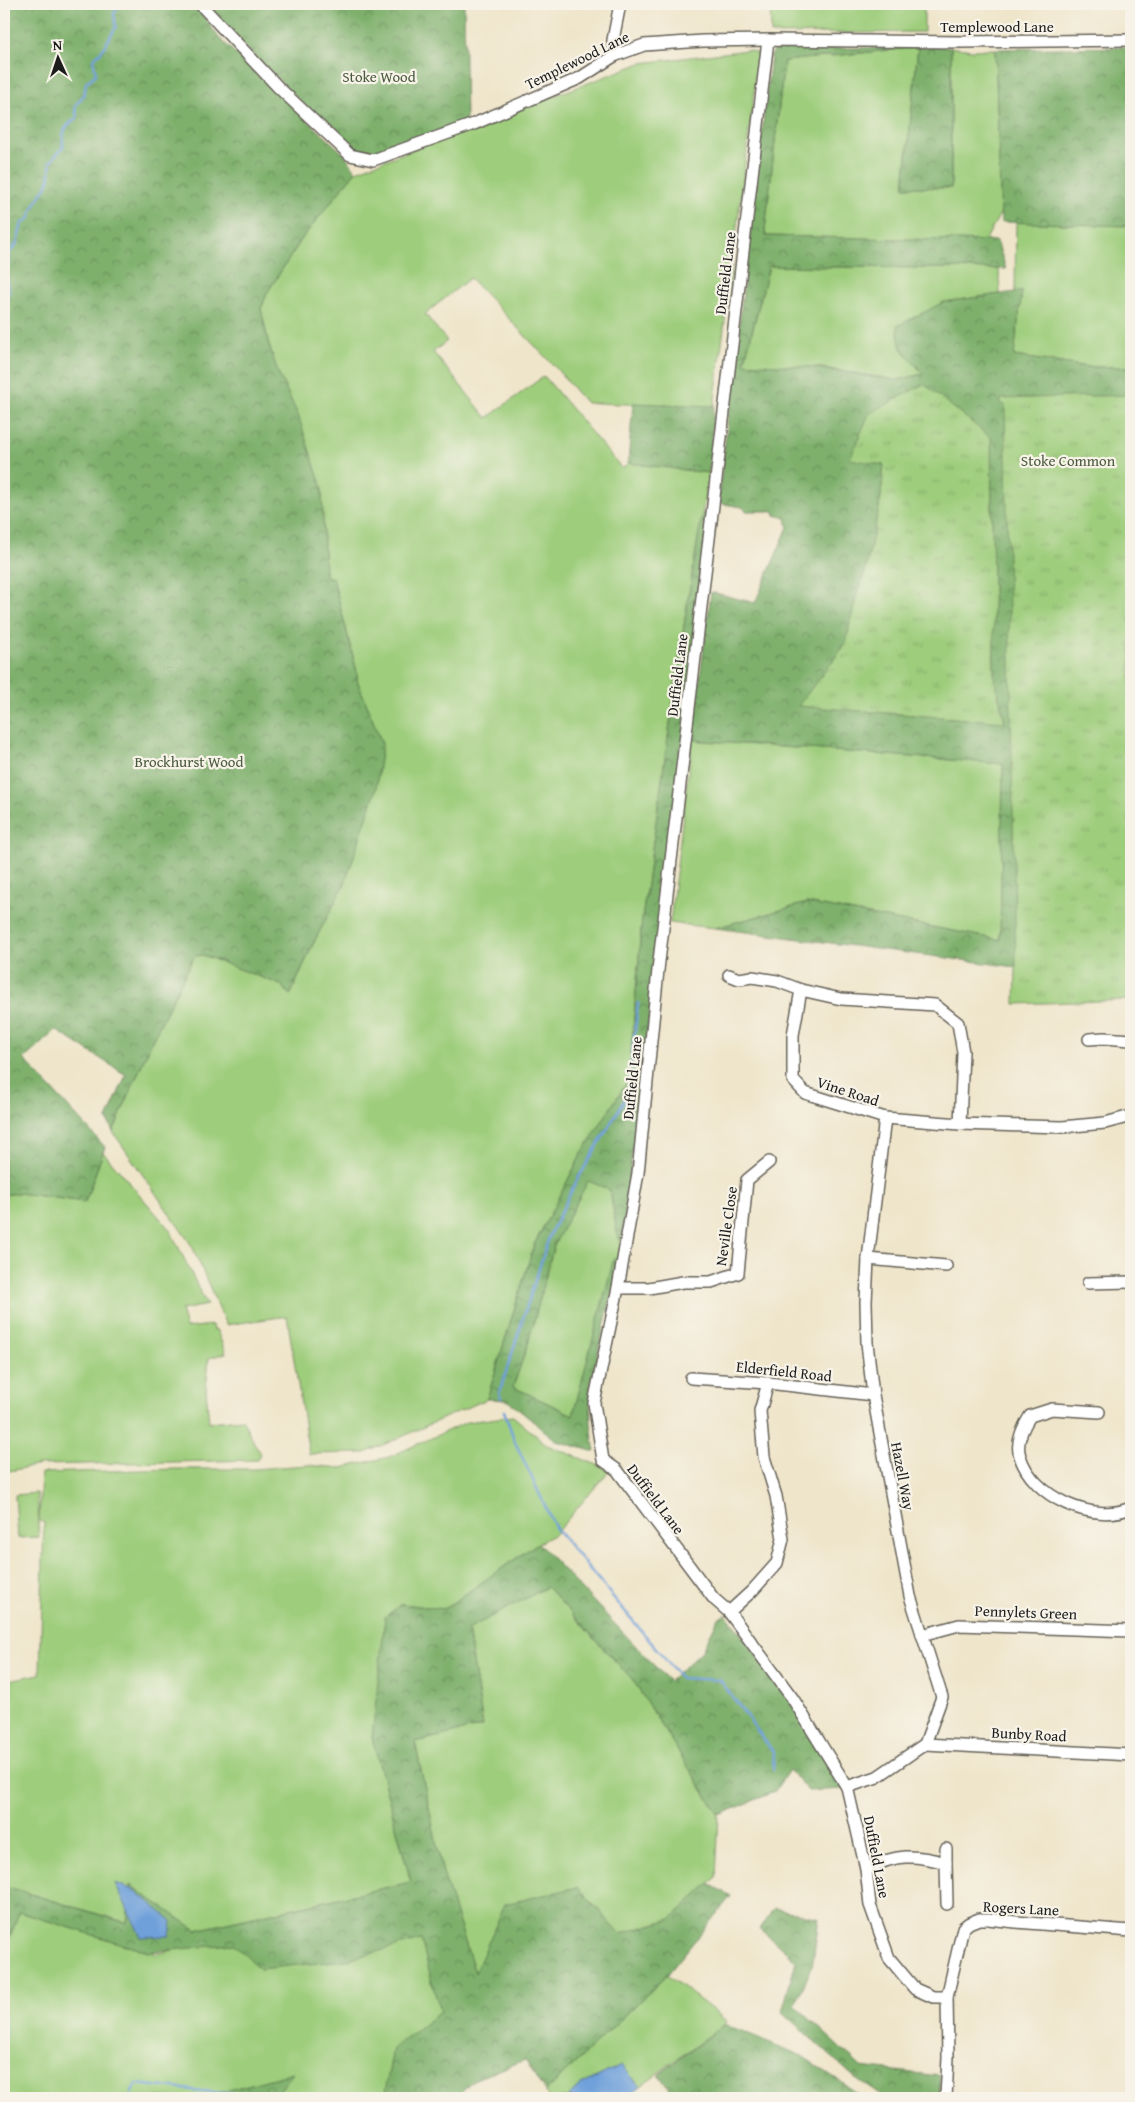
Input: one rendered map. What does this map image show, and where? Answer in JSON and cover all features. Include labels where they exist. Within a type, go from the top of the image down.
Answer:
[{"type":"street","name":"Templewood Lane","points":[[200,4],[278,87],[350,155],[373,160],[474,124],[580,78],[614,56],[644,45],[703,41],[768,40],[962,42],[1131,40]]},
{"type":"street","points":[[614,56],[613,40],[620,4]]},
{"type":"street","name":"Duffield Lane","points":[[768,40],[658,970],[638,1173],[618,1288],[594,1403],[603,1460],[617,1470],[714,1599],[730,1612],[793,1698],[848,1787],[866,1869],[870,1905],[889,1958],[915,1990],[933,1997],[947,1997]]},
{"type":"street","points":[[729,975],[740,979],[752,977],[777,981],[801,990],[841,998],[935,1005],[958,1023],[962,1052],[960,1124]]},
{"type":"street","name":"Vine Road","points":[[801,990],[793,1035],[793,1080],[805,1093],[886,1118],[960,1124],[1062,1127],[1105,1123],[1131,1116]]},
{"type":"street","points":[[1090,1039],[1131,1040]]},
{"type":"street","name":"Hazell Way","points":[[886,1118],[868,1259],[867,1343],[873,1395],[910,1596],[942,1697],[924,1744]]},
{"type":"street","name":"Neville Close","points":[[618,1288],[649,1288],[683,1282],[711,1282],[738,1273],[748,1180],[769,1162]]},
{"type":"street","points":[[868,1259],[946,1266]]},
{"type":"street","points":[[1088,1283],[1131,1282]]},
{"type":"street","name":"Elderfield Road","points":[[691,1378],[873,1395]]},
{"type":"street","points":[[730,1612],[754,1590],[777,1563],[783,1539],[776,1496],[764,1457],[760,1411],[768,1384]]},
{"type":"street","points":[[1099,1412],[1052,1408],[1030,1416],[1021,1432],[1019,1455],[1032,1479],[1059,1500],[1090,1511],[1120,1512],[1131,1508]]},
{"type":"street","name":"Pennylets Green","points":[[922,1635],[959,1625],[1131,1631]]},
{"type":"street","points":[[848,1787],[878,1776],[924,1744]]},
{"type":"street","name":"Bunby Road","points":[[924,1744],[1131,1755]]},
{"type":"street","points":[[946,1849],[948,1904]]},
{"type":"street","points":[[866,1869],[882,1861],[902,1856],[946,1863]]},
{"type":"street","name":"Rogers Lane","points":[[946,2098],[948,2057],[947,1997],[963,1928],[969,1922],[978,1919],[1131,1931]]},
{"type":"green space","name":"Brockhurst Wood","points":[[4,4],[190,4],[205,18],[219,38],[345,155],[356,171],[303,237],[267,293],[261,309],[277,370],[298,415],[322,488],[325,576],[333,578],[357,672],[357,680],[382,744],[376,790],[345,883],[314,942],[290,995],[281,985],[203,955],[196,956],[192,960],[151,1043],[113,1132],[107,1119],[126,1075],[56,1030],[24,1059],[105,1147],[85,1202],[18,1193],[4,1195]]},
{"type":"green space","name":"Stoke Wood","points":[[206,4],[464,4],[466,121],[388,149],[368,152],[357,151],[348,147],[242,44]]},
{"type":"green space","points":[[770,4],[924,4],[924,32],[771,34]]},
{"type":"green space","points":[[914,47],[784,61],[765,230],[766,236],[997,241],[1006,269],[769,266],[744,363],[810,367],[897,380],[923,374],[900,346],[897,326],[944,302],[1022,291],[1014,356],[1089,367],[1131,367],[1131,479],[1090,979],[1016,967],[715,928],[807,903],[1000,940],[1003,764],[692,740],[711,592],[755,603],[788,527],[786,518],[775,515],[774,511],[746,511],[742,507],[718,503],[771,56],[775,49]],"holes":[[[991,438],[994,677],[1005,722],[799,706],[845,645],[857,594],[866,569],[881,498],[884,465],[850,458]]]},
{"type":"green space","points":[[918,47],[904,187],[951,188],[951,47],[972,50],[995,49],[1001,212],[985,241],[766,236],[765,230],[784,61]]},
{"type":"green space","points":[[918,47],[951,47],[951,188],[904,187]]},
{"type":"green space","points":[[1131,47],[1131,226],[1001,222],[995,49]]},
{"type":"green space","points":[[748,50],[759,54],[714,406],[586,403],[554,366],[470,278],[425,314],[447,341],[433,352],[487,418],[544,376],[622,469],[628,463],[709,473],[687,605],[642,919],[629,1079],[582,1153],[534,1245],[487,1399],[365,1453],[309,1454],[287,1316],[226,1325],[192,1246],[113,1132],[151,1043],[192,960],[196,956],[203,955],[281,985],[291,994],[314,942],[345,883],[382,744],[357,680],[357,672],[333,578],[325,576],[321,488],[277,370],[261,309],[267,293],[303,237],[356,171],[641,63]]},
{"type":"green space","points":[[1016,222],[1131,226],[1131,367],[1089,367],[1013,356],[1022,291],[1015,292]]},
{"type":"green space","points":[[769,266],[999,269],[1000,294],[944,302],[900,346],[924,374],[897,380],[816,367],[744,364]]},
{"type":"green space","points":[[924,384],[991,438],[994,677],[1005,722],[798,706],[845,645],[857,594],[866,569],[881,498],[884,465],[850,459],[869,414]]},
{"type":"green space","name":"Stoke Common","points":[[1131,395],[1131,1000],[1015,1004],[1016,967],[1005,405],[1001,404],[1001,399]]},
{"type":"green space","points":[[633,403],[714,406],[709,473],[628,463]]},
{"type":"green space","points":[[702,514],[708,514],[661,935],[640,1081],[622,1239],[618,1239],[610,1190],[588,1181],[554,1245],[528,1344],[513,1387],[573,1415],[614,1258],[620,1259],[590,1387],[591,1424],[595,1452],[557,1441],[507,1400],[487,1399],[534,1245],[582,1153],[629,1079],[642,919],[687,605]]},
{"type":"green space","points":[[692,740],[1004,764],[1000,940],[807,903],[715,928],[670,923]]},
{"type":"green space","points":[[103,1152],[170,1230],[207,1305],[181,1310],[186,1328],[212,1325],[213,1330],[217,1331],[226,1353],[209,1358],[206,1389],[209,1422],[242,1419],[260,1454],[257,1460],[40,1465],[4,1472],[4,1195],[18,1193],[85,1202]]},
{"type":"green space","points":[[588,1180],[610,1190],[618,1239],[622,1239],[620,1259],[614,1259],[573,1415],[513,1387],[528,1344],[554,1245]]},
{"type":"green space","points":[[513,1416],[547,1445],[610,1470],[555,1534],[535,1545],[444,1609],[401,1604],[372,1737],[411,1882],[196,1930],[131,1886],[128,1923],[14,1889],[4,1888],[4,1681],[40,1674],[44,1522],[38,1521],[39,1537],[18,1538],[15,1495],[37,1493],[39,1520],[41,1473],[255,1469],[307,1465],[341,1468],[389,1457],[467,1422]]},
{"type":"green space","points":[[538,1543],[669,1681],[702,1651],[718,1619],[726,1614],[790,1700],[843,1789],[808,1791],[789,1770],[774,1792],[719,1815],[632,1679],[547,1587],[468,1629],[483,1726],[415,1742],[443,1873],[475,1973],[505,1904],[578,1887],[620,1934],[671,1919],[709,1884],[731,1896],[667,1975],[545,2092],[525,2060],[473,2080],[455,2098],[384,2098],[393,2048],[440,2012],[421,1940],[347,1960],[260,1969],[233,1944],[148,1952],[19,1912],[10,1938],[4,1936],[4,1888],[14,1889],[127,1923],[130,1885],[196,1930],[411,1882],[372,1737],[385,1617],[401,1604],[444,1609]]},
{"type":"green space","points":[[547,1587],[632,1679],[719,1815],[716,1878],[671,1919],[620,1934],[578,1887],[475,1973],[443,1874],[415,1742],[483,1726],[468,1629]]},
{"type":"green space","points":[[415,1894],[473,2080],[455,2098],[4,2098],[4,1903],[97,1922],[156,1954]]},
{"type":"green space","points":[[774,1908],[819,1918],[812,1967],[795,2005],[861,2067],[940,2076],[939,2098],[885,2098],[854,2077],[782,2012],[796,1961],[760,1929]]},
{"type":"green space","points":[[667,1975],[727,2021],[725,2024],[640,2086],[621,2065],[581,2085],[567,2098],[549,2098],[545,2092]]},
{"type":"green space","points":[[725,2024],[802,2056],[865,2098],[677,2098],[658,2075]]},
{"type":"green space","points":[[293,2073],[274,2098],[215,2098],[213,2094]]},
{"type":"water","points":[[115,1883],[136,1891],[172,1921],[170,1936],[141,1937]]},
{"type":"water","points":[[621,2065],[640,2086],[629,2098],[567,2098],[581,2085]]},
{"type":"waterway","points":[[4,305],[9,290],[4,275],[8,266],[8,255],[17,243],[22,223],[29,219],[35,204],[49,180],[50,162],[63,147],[63,137],[67,127],[77,118],[75,106],[84,95],[86,83],[96,74],[93,59],[103,48],[116,27],[114,13],[121,4]]},
{"type":"waterway","points":[[501,1398],[499,1394],[550,1234],[576,1182],[628,1094],[638,1003]]},
{"type":"waterway","points":[[504,1411],[515,1442],[556,1529],[681,1678],[720,1680],[774,1753],[773,1769]]},
{"type":"waterway","points":[[4,2016],[4,2037]]},
{"type":"waterway","points":[[129,2098],[136,2084],[240,2095]]}]
